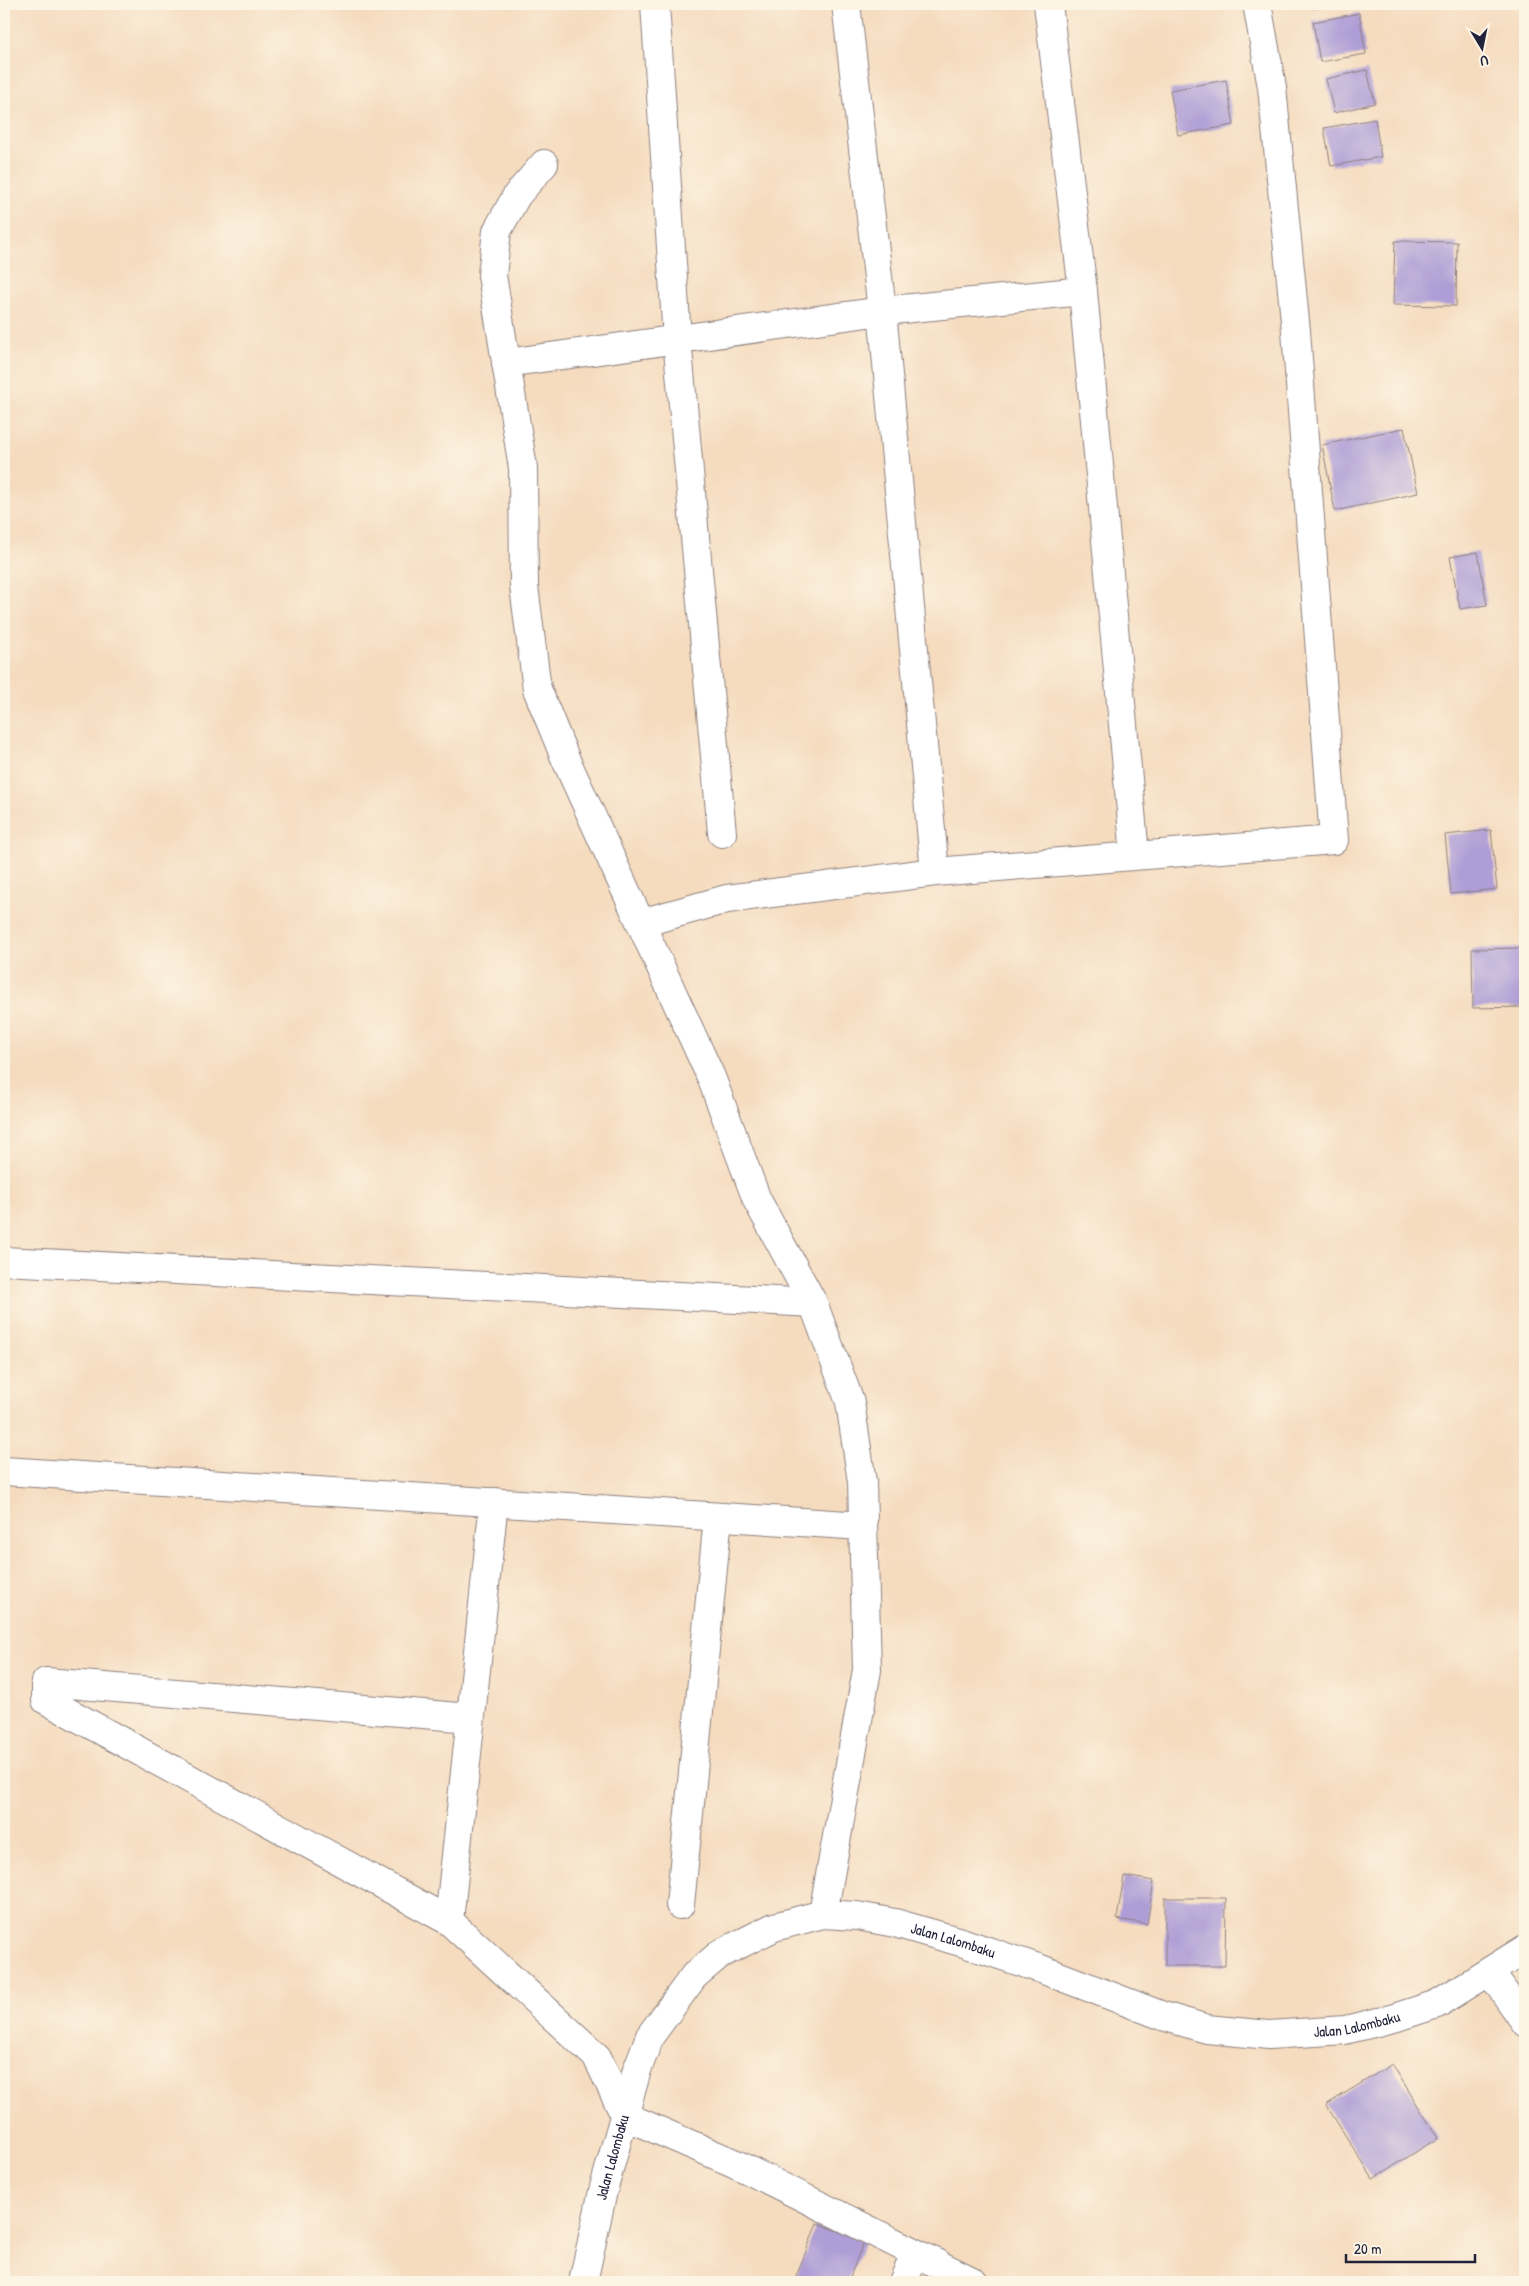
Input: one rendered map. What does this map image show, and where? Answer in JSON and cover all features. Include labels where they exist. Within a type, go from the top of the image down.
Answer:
[{"type":"street","points":[[655,4],[678,339],[722,833]]},
{"type":"street","points":[[846,4],[882,311],[935,872]]},
{"type":"street","points":[[1048,4],[1084,290],[1135,855]]},
{"type":"street","points":[[641,924],[727,899],[935,872],[1334,840],[1295,321],[1272,88],[1257,4]]},
{"type":"street","points":[[544,164],[517,195],[498,231],[492,275],[522,468],[524,586],[537,689],[566,760],[711,1076],[757,1200],[813,1303],[850,1402],[862,1482],[867,1670],[823,1914]]},
{"type":"street","points":[[506,363],[882,311],[1084,290]]},
{"type":"street","points":[[4,1261],[813,1303]]},
{"type":"street","points":[[4,1471],[863,1526]]},
{"type":"street","points":[[449,1921],[494,1502]]},
{"type":"street","points":[[680,1905],[718,1516]]},
{"type":"street","points":[[470,1718],[46,1682],[46,1700],[449,1921],[597,2057],[625,2116],[736,2164],[974,2282]]},
{"type":"street","name":"Jalan Lalombaku","points":[[583,2282],[603,2191],[637,2070],[650,2036],[694,1976],[720,1954],[774,1927],[823,1914],[856,1916],[895,1924],[961,1942],[1041,1969],[1163,2016],[1207,2029],[1269,2035],[1345,2030],[1394,2018],[1436,2004],[1525,1949]]},
{"type":"street","points":[[1490,1972],[1525,2022]]},
{"type":"street","points":[[903,2282],[915,2254]]},
{"type":"building","points":[[1311,4],[1330,4],[1330,5],[1312,8]]},
{"type":"building","points":[[1359,13],[1366,54],[1320,62],[1313,22]]},
{"type":"building","points":[[1367,70],[1375,103],[1334,113],[1326,79]]},
{"type":"building","points":[[1226,80],[1234,125],[1178,135],[1170,90]]},
{"type":"building","points":[[1375,119],[1381,157],[1331,166],[1324,128]]},
{"type":"building","points":[[1395,241],[1457,242],[1456,306],[1393,305]]},
{"type":"building","points":[[1404,428],[1418,493],[1335,511],[1322,445]]},
{"type":"building","points":[[1478,552],[1487,605],[1460,609],[1450,557]]},
{"type":"building","points":[[1491,830],[1497,889],[1451,894],[1445,835]]},
{"type":"building","points":[[1525,948],[1525,1007],[1473,1008],[1472,949]]},
{"type":"building","points":[[1124,1876],[1154,1881],[1147,1924],[1117,1919]]},
{"type":"building","points":[[1165,1898],[1226,1898],[1225,1966],[1165,1966]]},
{"type":"building","points":[[1392,2064],[1438,2138],[1373,2179],[1326,2105]]},
{"type":"building","points":[[817,2223],[864,2241],[848,2282],[794,2282]]},
{"type":"building","points":[[924,2276],[942,2282],[922,2282]]}]
